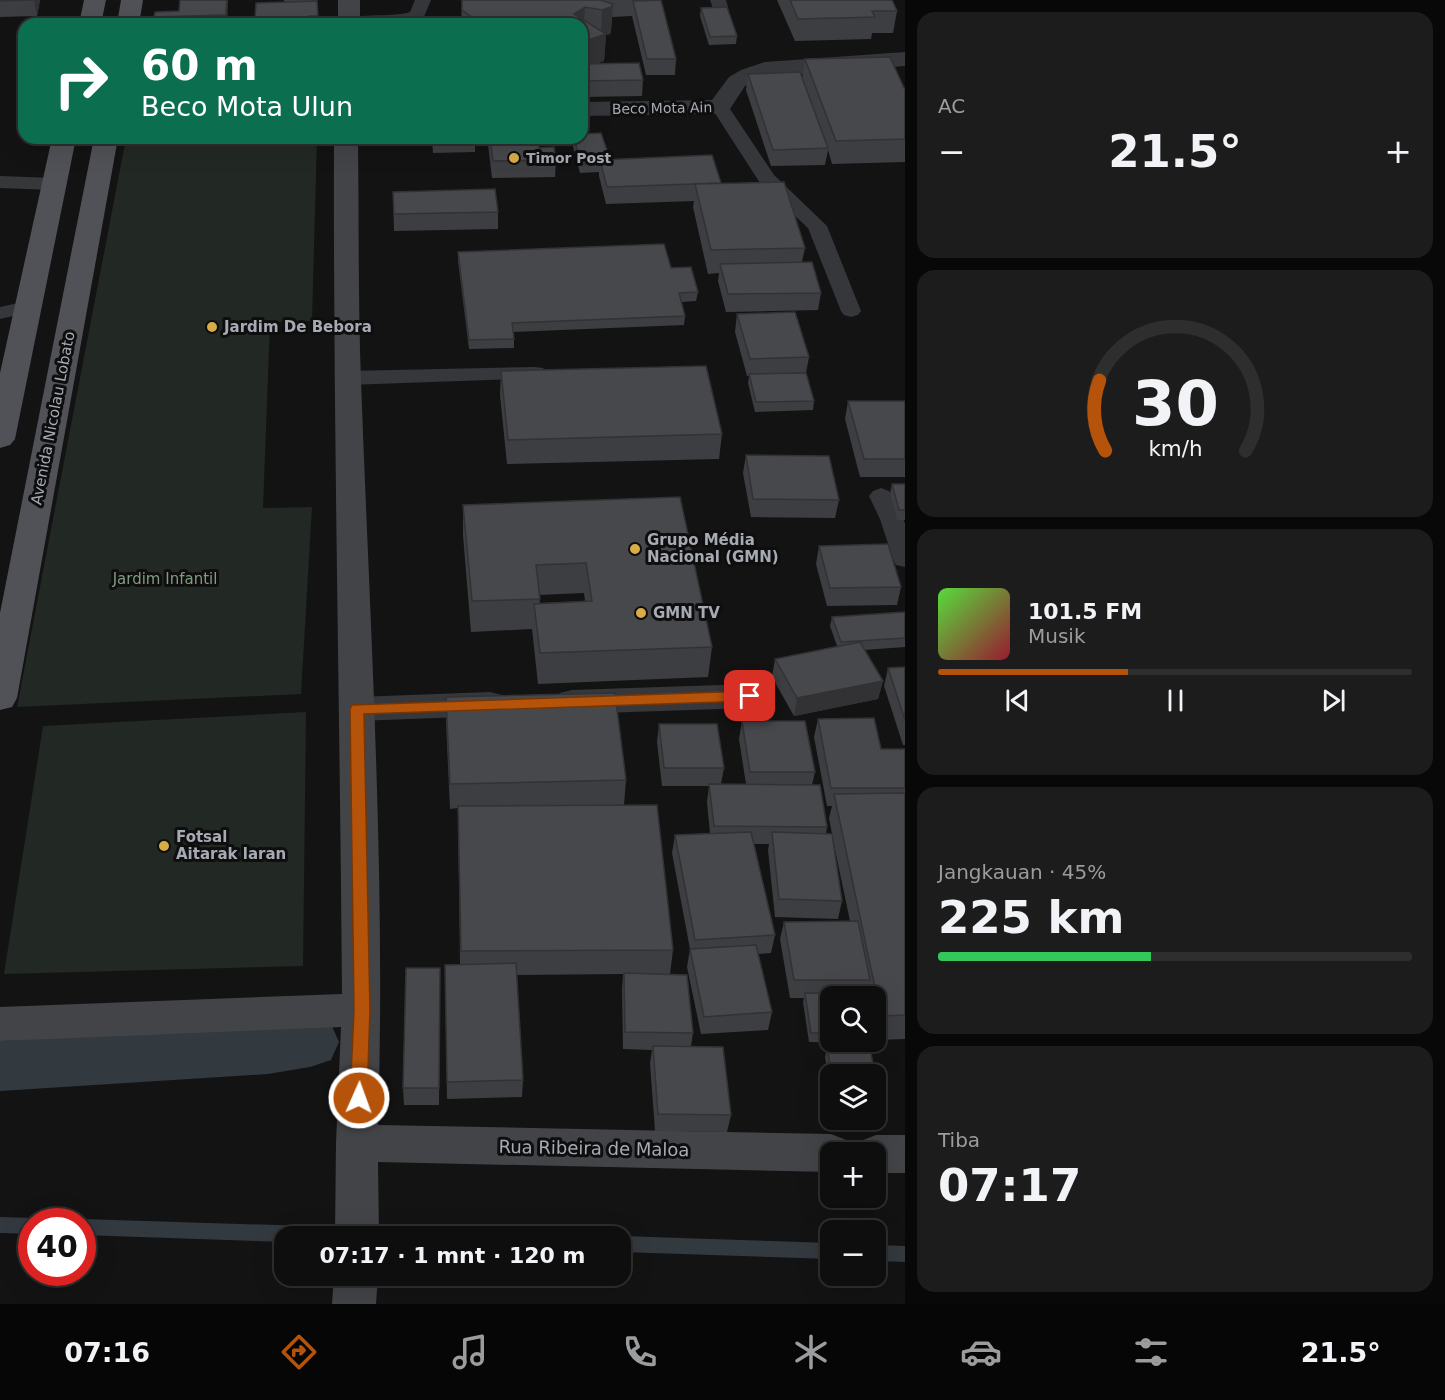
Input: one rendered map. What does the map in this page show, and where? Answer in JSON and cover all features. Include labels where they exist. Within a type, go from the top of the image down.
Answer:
[{"type":"main road","points":[[91,18],[95,0]]},
{"type":"main road","points":[[129,18],[132,0]]},
{"type":"main road","points":[[0,439],[63,144]]},
{"type":"main road","name":"Avenida Nicolau Lobato","points":[[0,698],[105,144]]},
{"type":"street","points":[[349,0],[349,18]]},
{"type":"street","name":"Beco Mota Ain","points":[[588,109],[720,106],[731,86],[746,75],[765,69],[905,59]]},
{"type":"street","points":[[346,144],[347,378],[357,709],[362,1010],[357,1143],[358,1226]]},
{"type":"street","points":[[357,709],[750,696]]},
{"type":"street","points":[[0,1024],[362,1010]]},
{"type":"street","name":"Rua Ribeira de Maloa","points":[[357,1143],[820,1153]]},
{"type":"street","points":[[886,1154],[905,1154]]},
{"type":"street","points":[[354,1304],[355,1286]]},
{"type":"lane","points":[[410,18],[417,15],[423,0]]},
{"type":"lane","points":[[720,106],[767,179],[818,226],[851,311]]},
{"type":"lane","points":[[0,182],[54,184]]},
{"type":"lane","points":[[0,313],[28,307]]},
{"type":"lane","points":[[347,378],[551,373]]},
{"type":"lane","points":[[881,496],[892,519],[905,560]]},
{"type":"green space","name":"Jardim Infantil","points":[[125,144],[317,144],[312,321],[270,322],[263,508],[312,507],[301,694],[17,707]]},
{"type":"green space","name":"Fotsal Aitarak laran","points":[[306,712],[303,966],[4,974],[43,726]]},
{"type":"building","points":[[180,0],[227,0],[226,15],[154,17],[155,12],[179,11]]},
{"type":"building","points":[[462,0],[600,0],[613,4],[602,10],[585,7],[574,14],[580,18],[473,18],[462,10]]},
{"type":"building","points":[[661,0],[676,59],[647,59],[633,1]]},
{"type":"building","points":[[790,0],[892,0],[897,11],[872,11],[875,17],[798,19]]},
{"type":"building","points":[[317,1],[318,16],[309,16],[309,18],[222,18],[255,17],[256,3]]},
{"type":"building","points":[[727,7],[737,36],[710,37],[701,8]]},
{"type":"building","points":[[588,23],[606,34],[588,40]]},
{"type":"building","points":[[890,57],[905,90],[905,139],[836,141],[805,59]]},
{"type":"building","points":[[639,63],[643,80],[588,81],[588,64]]},
{"type":"building","points":[[800,72],[828,148],[773,150],[748,74]]},
{"type":"building","points":[[601,133],[610,159],[600,160],[599,163],[581,164],[576,144],[588,144],[588,134]]},
{"type":"building","points":[[491,144],[539,144],[539,148],[554,147],[556,160],[493,161]]},
{"type":"building","points":[[712,155],[721,183],[607,187],[600,160]]},
{"type":"building","points":[[784,182],[805,248],[711,250],[695,184]]},
{"type":"building","points":[[495,189],[498,212],[394,214],[393,192]]},
{"type":"building","points":[[664,244],[671,268],[691,267],[698,292],[679,293],[685,316],[512,323],[514,339],[469,340],[458,252]]},
{"type":"building","points":[[812,262],[821,293],[728,294],[720,264]]},
{"type":"building","points":[[795,312],[809,357],[750,359],[737,314]]},
{"type":"building","points":[[706,366],[722,434],[508,440],[501,371]]},
{"type":"building","points":[[806,373],[814,401],[756,402],[749,374]]},
{"type":"building","points":[[848,401],[905,401],[905,459],[864,459]]},
{"type":"building","points":[[746,455],[829,456],[839,500],[753,499]]},
{"type":"building","points":[[892,484],[905,484],[905,510],[899,510]]},
{"type":"building","name":"GMN TV","points":[[680,497],[712,647],[540,653],[534,604],[592,601],[586,563],[536,565],[540,599],[472,601],[463,505]]},
{"type":"building","points":[[888,544],[901,587],[830,588],[819,546]]},
{"type":"building","points":[[905,612],[905,638],[841,642],[832,617]]},
{"type":"building","points":[[860,642],[883,681],[797,698],[775,659]]},
{"type":"building","points":[[905,667],[905,720],[888,668]]},
{"type":"building","points":[[615,693],[626,780],[450,784],[446,697]]},
{"type":"building","points":[[874,718],[881,749],[905,749],[905,788],[831,788],[818,719]]},
{"type":"building","points":[[742,721],[805,721],[815,772],[750,772]]},
{"type":"building","points":[[659,724],[717,724],[724,768],[664,768]]},
{"type":"building","points":[[709,784],[820,785],[827,827],[714,826]]},
{"type":"building","points":[[905,793],[905,1015],[886,1016],[886,986],[875,986],[834,794]]},
{"type":"building","points":[[657,805],[673,950],[461,951],[458,806]]},
{"type":"building","points":[[751,832],[775,935],[695,940],[675,835]]},
{"type":"building","points":[[772,832],[832,834],[842,901],[779,899]]},
{"type":"building","points":[[858,921],[870,980],[794,980],[784,922]]},
{"type":"building","points":[[756,945],[772,1012],[704,1017],[690,949]]},
{"type":"building","points":[[516,963],[523,1080],[447,1082],[445,965]]},
{"type":"building","points":[[406,968],[440,968],[439,1088],[403,1088]]},
{"type":"building","points":[[624,973],[687,975],[693,1033],[625,1032]]},
{"type":"building","points":[[805,993],[820,993],[820,1033],[811,1033]]},
{"type":"building","points":[[653,1046],[723,1047],[731,1115],[658,1114]]},
{"type":"building","points":[[828,1052],[871,1052],[873,1064],[830,1064]]},
{"type":"waterway","points":[[0,1066],[268,1049],[310,1042]]},
{"type":"waterway","points":[[0,1225],[18,1226]]},
{"type":"waterway","points":[[96,1227],[274,1233]]},
{"type":"waterway","points":[[631,1244],[820,1251]]},
{"type":"waterway","points":[[886,1253],[905,1254]]},
{"type":"place","name":"Timor Post","points":[[514,158]]},
{"type":"place","name":"Jardim De Bebora","points":[[212,327]]},
{"type":"place","name":"Grupo Média Nacional (GMN)","points":[[635,549]]},
{"type":"place","name":"GMN TV","points":[[641,613]]},
{"type":"place","name":"Fotsal Aitarak laran","points":[[164,846]]},
{"type":"route","points":[[359,1098],[362,1010],[357,709],[750,696]]}]
